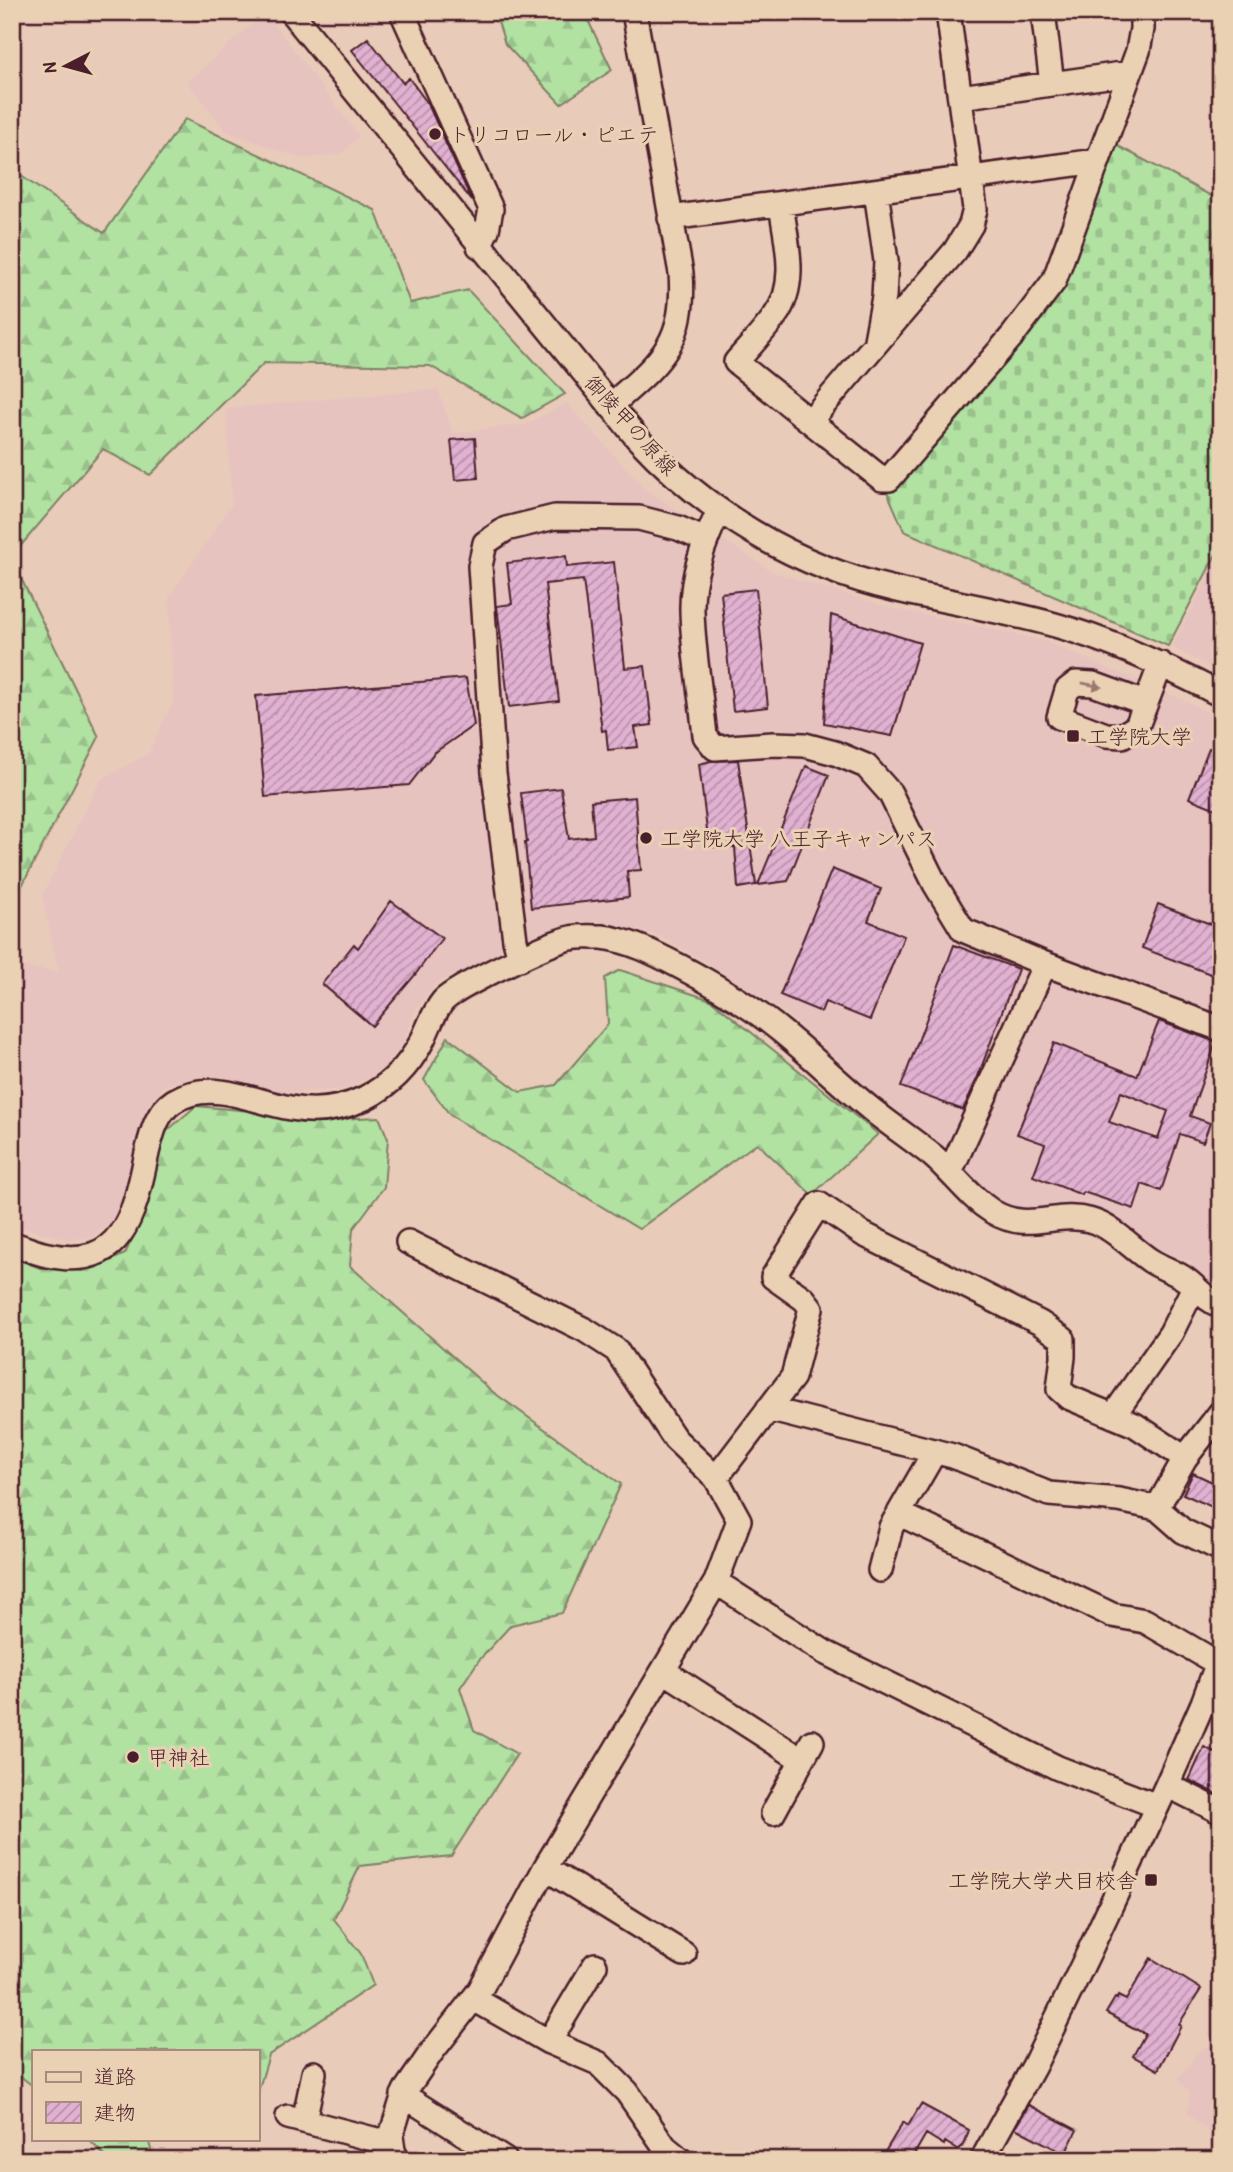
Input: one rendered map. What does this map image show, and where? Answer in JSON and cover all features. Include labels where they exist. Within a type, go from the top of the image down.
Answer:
[{"type":"street","name":"御陵甲の原線","points":[[291,12],[610,406],[665,468],[719,511],[771,542],[832,571],[891,589],[1058,626],[1161,664],[1221,695]]},
{"type":"street","points":[[402,12],[491,209],[487,230],[479,246]]},
{"type":"street","points":[[610,406],[662,356],[678,325],[683,300],[681,273],[634,12]]},
{"type":"street","points":[[810,421],[964,240],[971,225],[975,209],[948,12]]},
{"type":"street","points":[[1043,12],[1052,84]]},
{"type":"street","points":[[781,205],[790,272],[788,286],[777,315],[736,362],[882,480],[888,479],[1013,335],[1054,281],[1138,51],[1142,12]]},
{"type":"street","points":[[960,97],[1129,73]]},
{"type":"street","points":[[670,218],[1097,161]]},
{"type":"street","points":[[876,191],[886,261],[884,297],[876,343]]},
{"type":"street","points":[[719,511],[705,540],[695,576],[692,610],[705,736],[715,748],[806,745],[866,766],[890,793],[935,884],[963,930],[1045,964],[1221,1029]]},
{"type":"street","points":[[520,959],[515,940],[494,773],[480,566],[485,543],[506,529],[555,517],[639,517],[678,528],[705,540]]},
{"type":"street","points":[[1145,703],[1161,664]]},
{"type":"street","points":[[12,1244],[68,1258],[87,1256],[118,1239],[136,1203],[157,1119],[166,1107],[177,1099],[194,1092],[215,1091],[290,1108],[312,1110],[331,1109],[354,1103],[393,1081],[421,1042],[433,1015],[446,998],[520,959],[571,937],[603,937],[637,946],[717,986],[778,1028],[873,1111],[932,1155],[976,1200],[996,1214],[1016,1223],[1088,1219],[1108,1229],[1153,1262],[1184,1279],[1203,1297],[1221,1306]]},
{"type":"street","points":[[950,1172],[1045,964]]},
{"type":"street","points":[[716,1478],[793,1377],[811,1308],[804,1299],[773,1278],[819,1204],[863,1234],[1040,1323],[1063,1339],[1059,1389],[1068,1397],[1135,1425],[1185,1458]]},
{"type":"street","points":[[314,2073],[296,2119],[394,2152],[393,2123],[404,2095],[431,2053],[474,1998],[545,1868],[716,1582],[739,1520],[716,1478],[675,1439],[616,1349],[585,1329],[408,1242]]},
{"type":"street","points":[[1113,1416],[1171,1333],[1194,1287]]},
{"type":"street","points":[[768,1409],[953,1456],[1049,1494],[1119,1500],[1157,1508],[1183,1531],[1221,1549]]},
{"type":"street","points":[[1157,1508],[1185,1458],[1221,1412]]},
{"type":"street","points":[[880,1570],[891,1527],[934,1451]]},
{"type":"street","points":[[900,1514],[1112,1615],[1144,1622],[1219,1659],[1167,1785],[1034,2066],[982,2160]]},
{"type":"street","points":[[716,1582],[824,1652],[1058,1768],[1157,1806]]},
{"type":"street","points":[[664,1671],[807,1751],[773,1813]]},
{"type":"street","points":[[1167,1785],[1221,1812]]},
{"type":"street","points":[[545,1868],[684,1954]]},
{"type":"street","points":[[549,2042],[596,1965]]},
{"type":"street","points":[[474,1998],[549,2042],[598,2063],[627,2092],[665,2147],[681,2160]]},
{"type":"street","points":[[404,2095],[505,2160]]},
{"type":"shaded area","points":[[265,12],[359,136],[341,154],[303,159],[227,132],[187,82]]},
{"type":"shaded area","name":"工学院大学 八王子キャンパス","points":[[438,389],[453,433],[526,424],[567,403],[644,488],[773,572],[888,607],[1042,640],[1186,701],[1221,719],[1221,1273],[1208,1290],[1191,1262],[1155,1248],[1117,1216],[1086,1206],[1021,1213],[1001,1205],[978,1187],[944,1151],[881,1100],[787,1014],[662,937],[611,924],[574,922],[537,934],[436,984],[415,1011],[403,1044],[381,1071],[346,1089],[287,1093],[220,1076],[190,1078],[165,1085],[147,1106],[124,1201],[110,1224],[92,1237],[67,1239],[12,1225],[12,965],[59,972],[42,896],[101,779],[148,754],[173,701],[169,597],[232,504],[226,408]]},
{"type":"shaded area","points":[[1221,552],[1221,673],[1172,647]]},
{"type":"shaded area","points":[[1221,2039],[1221,2160],[1211,2160],[1213,2136],[1187,2113],[1190,2093],[1178,2079],[1198,2052]]},
{"type":"green space","points":[[495,12],[584,12],[612,70],[561,104],[505,44]]},
{"type":"green space","points":[[185,119],[375,210],[410,303],[468,290],[565,394],[522,418],[430,366],[264,363],[150,475],[103,449],[12,556],[12,193],[21,176],[104,233]]},
{"type":"green space","points":[[1105,139],[1221,201],[1221,545],[1168,646],[904,531],[882,480],[1054,281]]},
{"type":"green space","points":[[12,560],[99,737],[12,905]]},
{"type":"green space","points":[[620,970],[711,1000],[878,1134],[812,1195],[757,1143],[639,1229],[450,1115],[424,1080],[448,1037],[520,1092],[556,1085],[608,1024],[605,978]]},
{"type":"green space","points":[[196,1106],[337,1119],[379,1117],[388,1139],[384,1187],[353,1229],[350,1266],[493,1392],[621,1484],[562,1613],[511,1625],[479,1660],[460,1688],[474,1730],[517,1754],[451,1856],[360,1866],[334,1919],[361,1954],[373,1985],[269,2055],[259,2088],[259,2050],[32,2050],[32,2085],[12,2070],[12,1257],[40,1268],[92,1269],[125,1254],[148,1205],[162,1135]]},
{"type":"green space","points":[[89,2140],[148,2140],[154,2160],[109,2160]]},
{"type":"building","points":[[368,38],[403,83],[409,78],[428,104],[472,201],[352,50]]},
{"type":"building","points":[[475,438],[478,478],[455,480],[451,440]]},
{"type":"building","points":[[566,556],[567,567],[614,562],[625,668],[645,666],[652,725],[635,727],[638,747],[608,750],[606,730],[602,731],[583,580],[545,584],[559,701],[509,707],[497,606],[512,604],[507,563]]},
{"type":"building","points":[[756,589],[768,707],[733,711],[721,593]]},
{"type":"building","points":[[831,615],[920,643],[892,736],[824,723]]},
{"type":"building","points":[[466,678],[474,725],[434,753],[409,785],[265,797],[256,696]]},
{"type":"building","points":[[1209,748],[1221,752],[1221,811],[1189,798]]},
{"type":"building","points":[[738,760],[756,885],[738,888],[735,847],[709,847],[699,764]]},
{"type":"building","points":[[806,766],[829,775],[788,881],[758,885]]},
{"type":"building","points":[[561,788],[569,839],[594,836],[591,801],[635,797],[641,870],[627,871],[629,897],[531,908],[521,793]]},
{"type":"building","points":[[832,869],[881,889],[868,921],[904,936],[870,1020],[825,1002],[821,1012],[780,995]]},
{"type":"building","points":[[391,901],[442,938],[372,1026],[322,984],[354,944],[358,948]]},
{"type":"building","points":[[1158,904],[1221,928],[1221,978],[1142,948]]},
{"type":"building","points":[[954,945],[1018,969],[963,1110],[901,1087]]},
{"type":"building","points":[[1159,1021],[1216,1042],[1190,1116],[1210,1123],[1203,1142],[1180,1134],[1161,1191],[1142,1184],[1134,1209],[1083,1192],[1082,1195],[1033,1176],[1045,1144],[1017,1134],[1054,1043],[1137,1076]],"holes":[[[1121,1092],[1168,1111],[1158,1139],[1109,1122]]]},
{"type":"building","points":[[1193,1473],[1221,1486],[1221,1511],[1183,1494]]},
{"type":"building","points":[[1204,1747],[1221,1755],[1221,1796],[1189,1780]]},
{"type":"building","points":[[1151,1958],[1201,1989],[1179,2024],[1181,2026],[1158,2070],[1133,2056],[1145,2034],[1106,2013],[1118,1996],[1126,2000]]},
{"type":"building","points":[[921,2104],[969,2130],[964,2145],[958,2150],[926,2134],[911,2160],[880,2160],[903,2122],[908,2126]]},
{"type":"building","points":[[1029,2105],[1077,2130],[1065,2154],[1015,2128]]},
{"type":"place","name":"トリコロール・ピエテ","points":[[435,134]]},
{"type":"place","name":"工学院大学","points":[[1073,736]]},
{"type":"place","name":"工学院大学 八王子キャンパス","points":[[646,838]]},
{"type":"place","name":"甲神社","points":[[133,1757]]},
{"type":"place","name":"工学院大学犬目校舎","points":[[1151,1880]]}]
